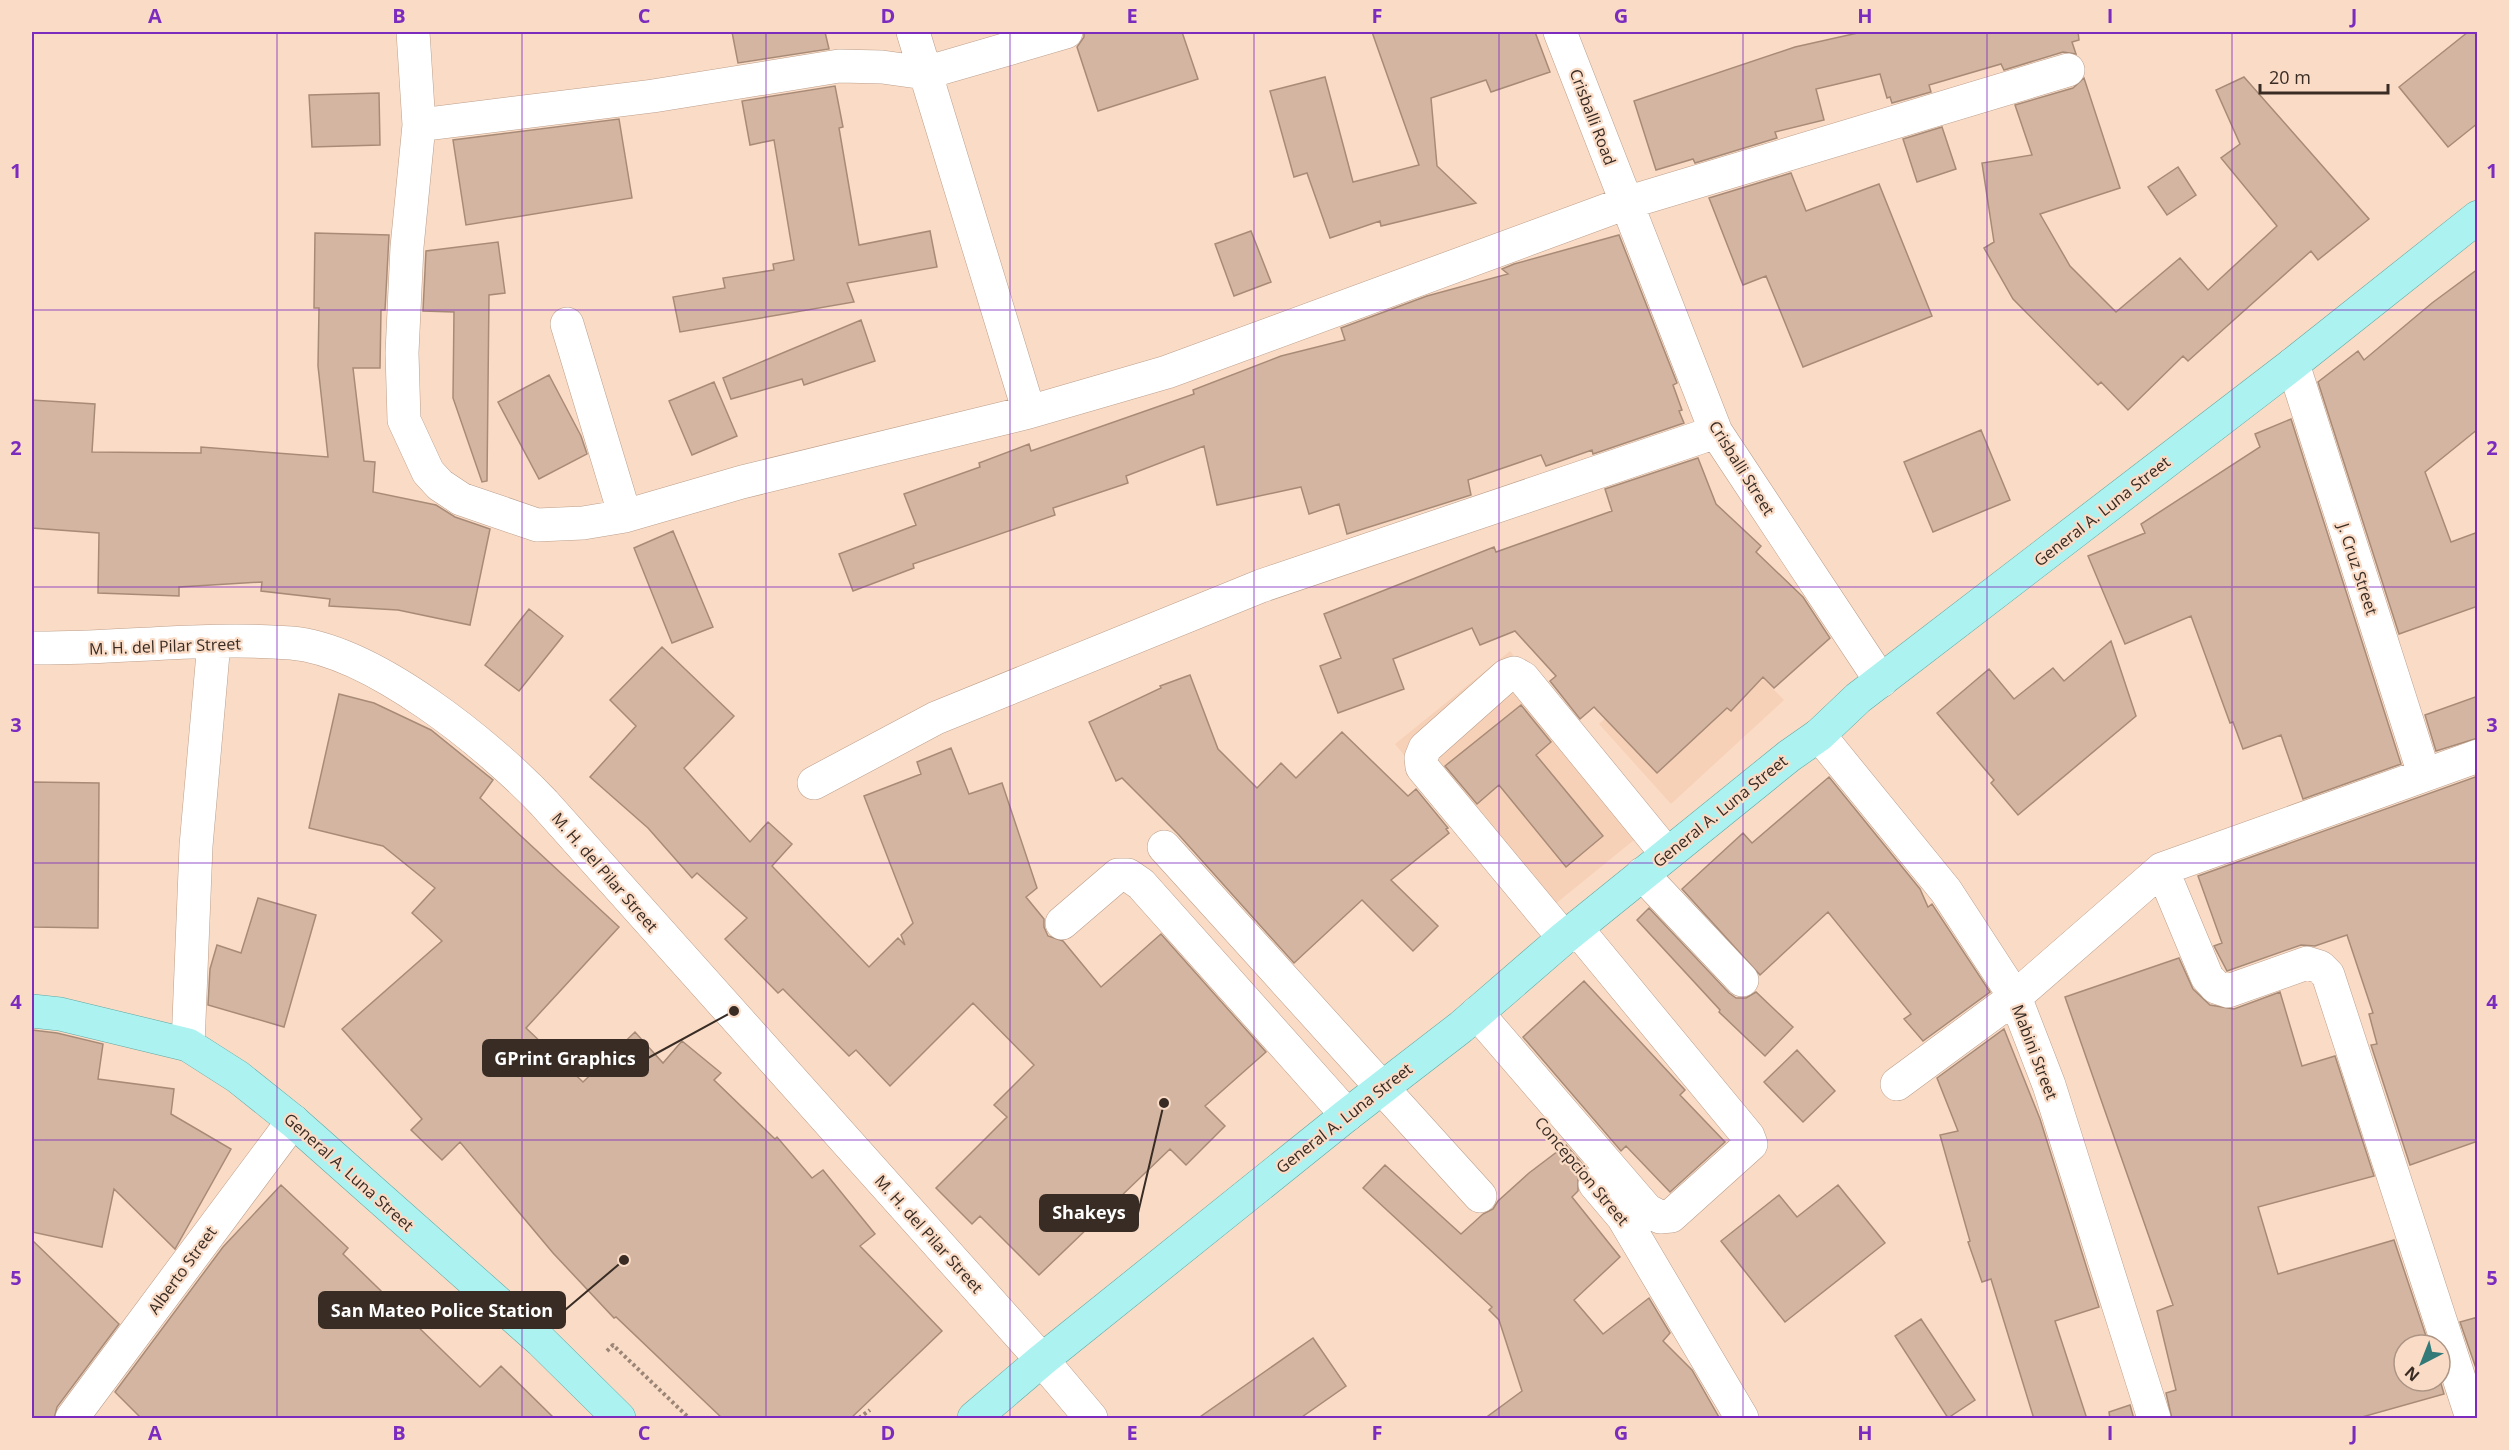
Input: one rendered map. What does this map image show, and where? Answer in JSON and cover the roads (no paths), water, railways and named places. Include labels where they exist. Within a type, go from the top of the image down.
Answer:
[{"type":"main road","name":"General A. Luna Street","points":[[974,1419],[1042,1360],[1469,1020],[1642,874],[1789,756],[1819,735],[1858,698],[2292,364],[2478,217]]},
{"type":"main road","name":"General A. Luna Street","points":[[32,1011],[60,1014],[188,1045],[238,1077],[292,1120],[541,1341],[619,1419]]},
{"type":"street","points":[[413,32],[419,125],[407,247],[402,353],[404,420],[414,446],[428,472],[440,485],[461,499],[480,507],[537,525],[583,523],[624,516],[742,483],[1029,412],[1167,372],[1626,203],[2068,70]]},
{"type":"street","points":[[913,32],[1029,412]]},
{"type":"street","points":[[419,125],[653,96],[839,66],[882,66],[925,73],[1066,32]]},
{"type":"street","name":"Crisballi Road","points":[[1560,32],[1626,203]]},
{"type":"street","name":"Crisballi Street","points":[[1626,203],[1716,432],[1881,681]]},
{"type":"street","points":[[567,324],[624,516]]},
{"type":"street","name":"J. Cruz Street","points":[[2292,364],[2424,774]]},
{"type":"street","points":[[814,783],[936,718],[1261,586],[1716,432]]},
{"type":"street","points":[[188,1045],[196,846],[214,642]]},
{"type":"street","name":"M. H. del Pilar Street","points":[[32,648],[81,649],[214,642],[293,643],[344,656],[405,688],[515,772],[1042,1360],[1091,1419]]},
{"type":"street","points":[[1469,1020],[1647,1210],[1660,1217],[1671,1216],[1751,1144],[1741,1127],[1422,767],[1421,758],[1425,748],[1506,676],[1514,673],[1523,678],[1667,854]]},
{"type":"street","name":"Mabini Street","points":[[1819,735],[1946,891],[2015,997],[2049,1085],[2154,1419]]},
{"type":"street","points":[[1897,1084],[2015,997],[2162,869],[2478,756]]},
{"type":"street","points":[[1164,847],[1479,1196]]},
{"type":"street","points":[[2162,869],[2207,976],[2216,987],[2228,992],[2307,963],[2320,967],[2328,975],[2472,1419]]},
{"type":"street","points":[[1642,874],[1742,980]]},
{"type":"street","points":[[1062,923],[1119,875],[1128,875],[1141,884],[1347,1115]]},
{"type":"street","name":"Concepcion Street","points":[[1469,1020],[1623,1217],[1742,1419]]},
{"type":"street","name":"Alberto Street","points":[[72,1419],[292,1120]]},
{"type":"place","name":"GPrint Graphics","points":[[734,1011]]},
{"type":"place","name":"Shakeys","points":[[1164,1103]]},
{"type":"place","name":"San Mateo Police Station","points":[[624,1260]]}]
